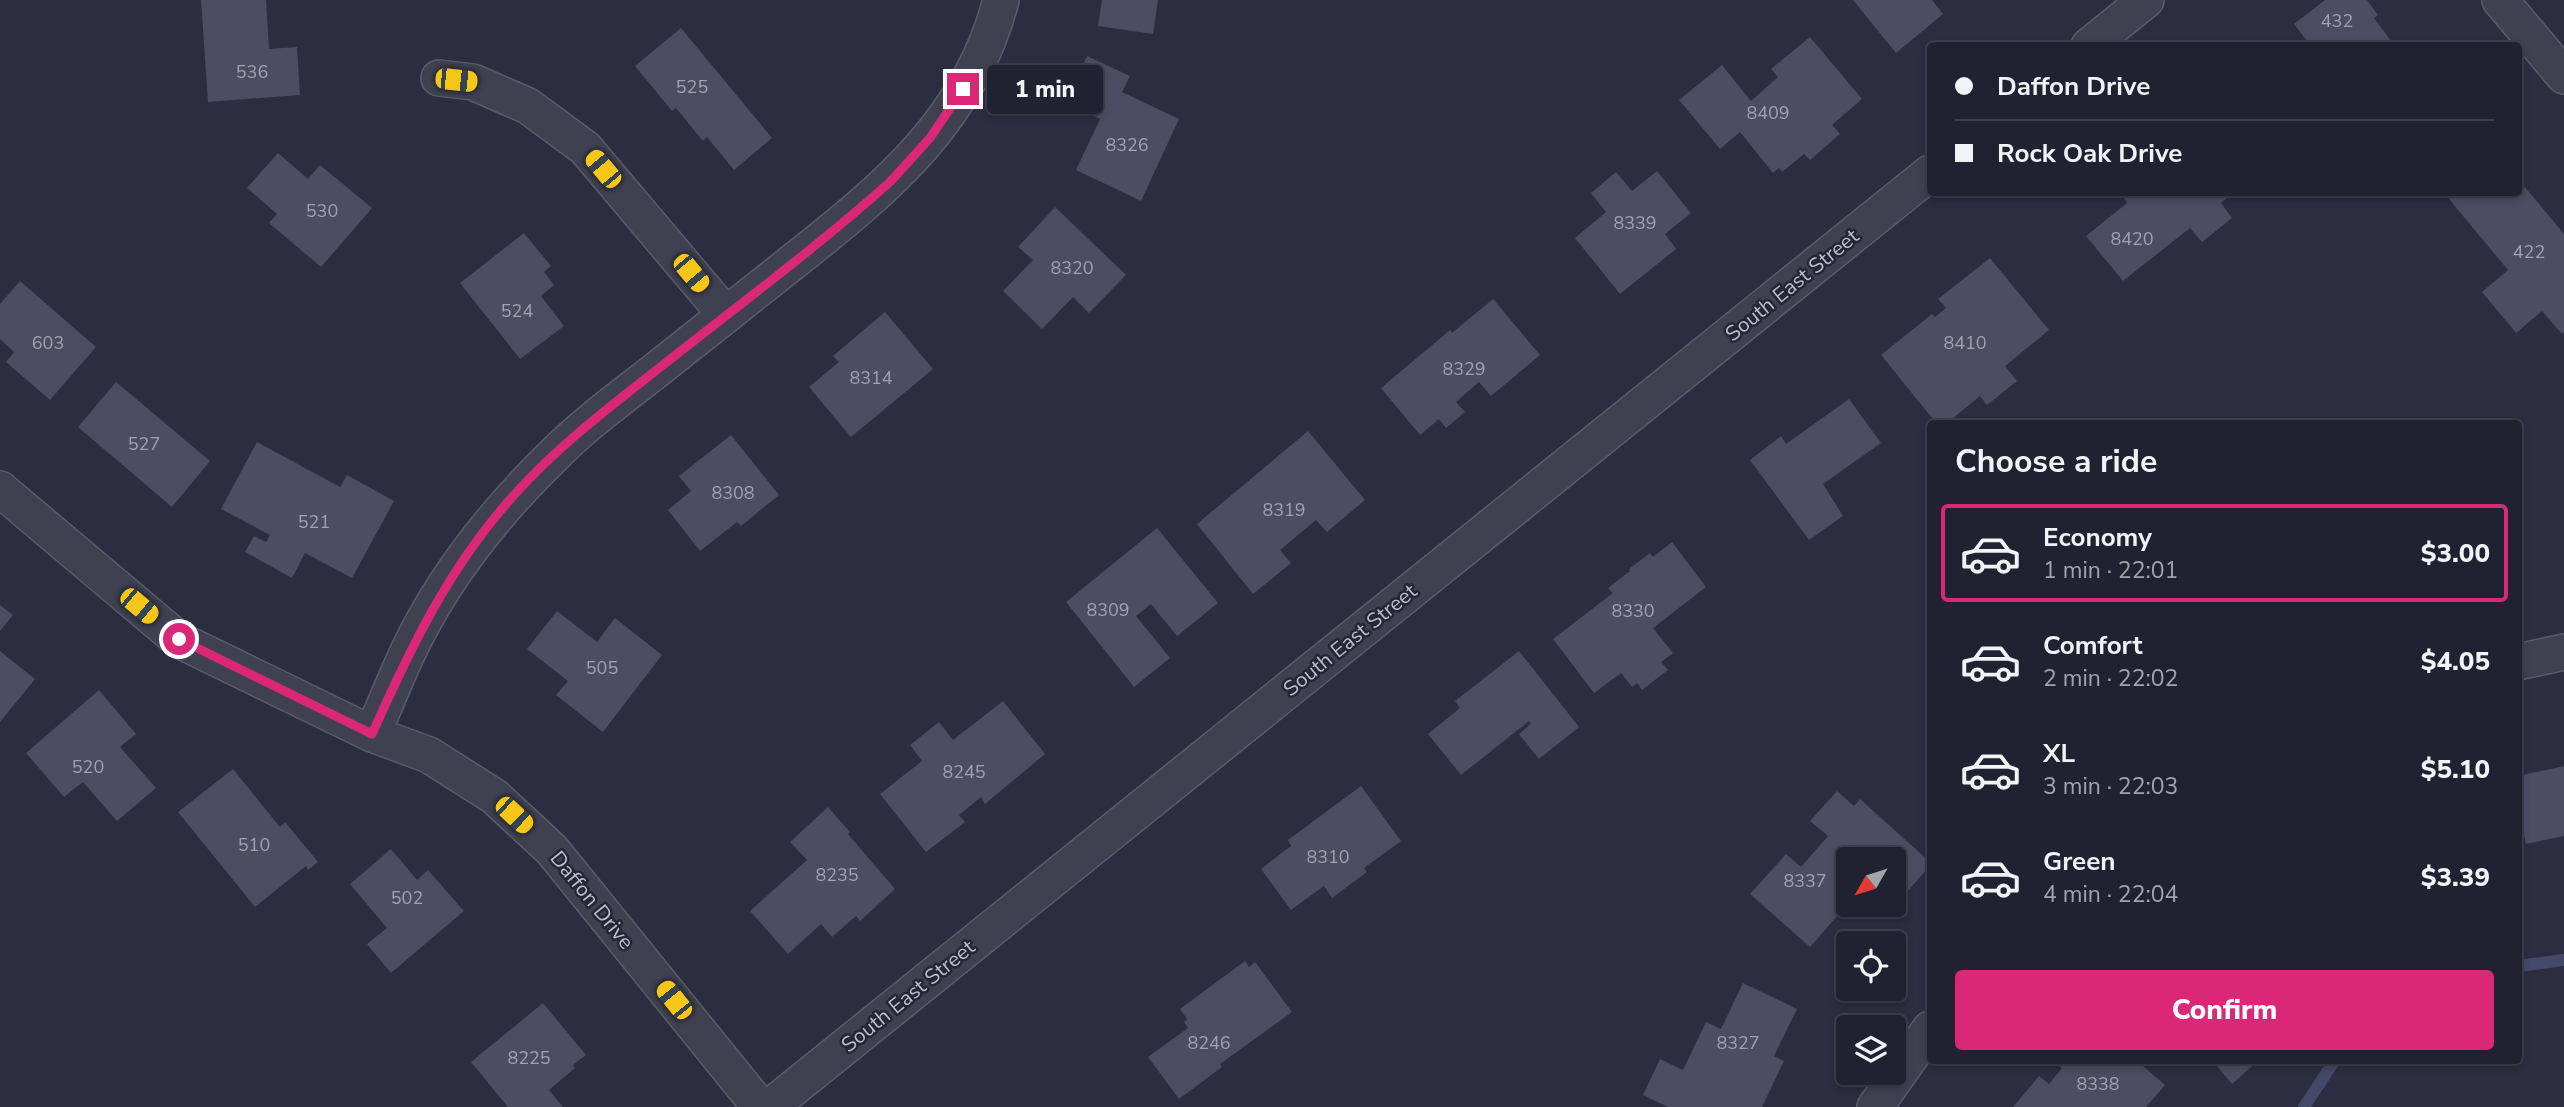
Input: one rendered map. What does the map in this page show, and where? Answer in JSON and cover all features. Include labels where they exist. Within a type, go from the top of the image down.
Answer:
[{"type":"street","points":[[372,734],[406,656],[435,603],[507,503],[579,432],[860,209],[916,154],[952,106],[973,71],[997,16],[1001,0]]},
{"type":"street","points":[[2094,42],[2146,0]]},
{"type":"street","points":[[2500,0],[2564,76]]},
{"type":"street","points":[[439,78],[473,82],[528,106],[585,148],[726,315]]},
{"type":"street","name":"South East Street","points":[[770,1107],[1927,175]]},
{"type":"street","name":"Daffon Drive","points":[[0,489],[179,639],[372,734],[429,755],[495,797],[552,850],[760,1107]]},
{"type":"street","points":[[2522,661],[2564,652]]},
{"type":"street","points":[[1875,1107],[1927,1033]]},
{"type":"building","points":[[201,0],[266,0],[269,49],[297,47],[300,95],[208,102]]},
{"type":"building","points":[[1102,0],[1158,0],[1153,34],[1098,26]]},
{"type":"building","points":[[1853,0],[1932,0],[1943,14],[1896,53]]},
{"type":"building","points":[[2325,0],[2367,0],[2378,15],[2374,18],[2392,42],[2308,42],[2294,24]]},
{"type":"building","points":[[681,28],[772,138],[734,170],[707,137],[703,141],[676,108],[672,111],[635,66]]},
{"type":"building","points":[[1810,37],[1862,99],[1832,125],[1840,134],[1810,160],[1804,154],[1782,172],[1779,168],[1773,173],[1740,132],[1720,149],[1679,100],[1722,65],[1751,101],[1778,77],[1771,69]]},
{"type":"building","points":[[1087,56],[1130,76],[1122,92],[1179,119],[1141,201],[1076,170],[1100,119],[1066,102]]},
{"type":"building","points":[[278,153],[308,179],[320,165],[372,208],[321,267],[269,223],[277,214],[247,188]]},
{"type":"building","points":[[1657,171],[1691,213],[1665,234],[1676,249],[1620,294],[1575,238],[1606,212],[1591,193],[1616,172],[1632,191]]},
{"type":"building","points":[[2524,186],[2564,234],[2562,334],[2542,311],[2516,333],[2482,292],[2508,270],[2449,199],[2452,196],[2522,196]]},
{"type":"building","points":[[2123,196],[2229,196],[2221,203],[2232,218],[2202,242],[2190,228],[2123,281],[2086,236],[2127,203]]},
{"type":"building","points":[[1055,207],[1126,275],[1089,313],[1073,297],[1042,329],[1003,291],[1033,260],[1018,247]]},
{"type":"building","points":[[524,233],[551,266],[544,272],[554,285],[541,296],[564,326],[520,359],[460,283]]},
{"type":"building","points":[[1990,258],[2049,330],[2005,366],[2017,381],[1987,405],[1980,396],[1951,420],[1934,420],[1881,355],[1932,314],[1935,317],[1946,308],[1938,299]]},
{"type":"building","points":[[20,281],[96,347],[50,400],[6,362],[14,352],[0,339],[0,304]]},
{"type":"building","points":[[1493,299],[1540,355],[1491,396],[1479,382],[1456,402],[1465,412],[1446,428],[1439,419],[1420,435],[1381,388],[1450,330],[1452,333]]},
{"type":"building","points":[[885,312],[933,369],[851,437],[809,387],[839,362],[833,356]]},
{"type":"building","points":[[116,382],[210,461],[172,507],[78,427]]},
{"type":"building","points":[[1849,399],[1881,443],[1823,484],[1843,516],[1809,540],[1750,460],[1781,436],[1786,444]]},
{"type":"building","points":[[1308,431],[1365,500],[1327,532],[1316,520],[1280,550],[1291,563],[1253,594],[1197,524]]},
{"type":"building","points":[[731,435],[779,495],[741,526],[737,522],[700,551],[668,510],[691,491],[679,476]]},
{"type":"building","points":[[257,442],[340,487],[347,475],[394,501],[352,578],[305,553],[292,578],[245,552],[254,536],[266,542],[270,535],[221,509]]},
{"type":"building","points":[[1157,528],[1218,603],[1177,636],[1151,604],[1136,616],[1170,658],[1134,687],[1066,602]]},
{"type":"building","points":[[1672,542],[1706,587],[1653,628],[1673,653],[1661,662],[1668,670],[1642,690],[1637,683],[1632,687],[1621,673],[1594,693],[1553,639],[1613,593],[1608,588],[1630,571],[1629,569],[1650,553],[1653,557]]},
{"type":"building","points":[[0,605],[13,615],[0,631]]},
{"type":"building","points":[[557,611],[597,642],[615,618],[662,655],[603,732],[556,695],[568,681],[527,649]]},
{"type":"building","points":[[0,651],[35,679],[0,722]]},
{"type":"building","points":[[1519,651],[1579,727],[1539,759],[1519,734],[1531,724],[1529,721],[1461,775],[1428,734],[1460,708],[1455,701]]},
{"type":"building","points":[[99,690],[136,734],[120,747],[156,788],[117,821],[83,782],[64,797],[26,753]]},
{"type":"building","points":[[1003,701],[1045,754],[985,804],[981,797],[959,815],[965,822],[926,852],[880,794],[922,761],[910,745],[939,722],[953,740]]},
{"type":"building","points":[[2564,766],[2564,836],[2526,844],[2522,827],[2522,775]]},
{"type":"building","points":[[233,769],[280,827],[285,822],[318,862],[308,870],[306,866],[255,907],[178,812]]},
{"type":"building","points":[[1361,786],[1401,841],[1364,868],[1367,872],[1332,898],[1324,886],[1291,910],[1261,869],[1291,846],[1288,840]]},
{"type":"building","points":[[1837,791],[1854,806],[1860,799],[1927,859],[1927,869],[1906,893],[1906,847],[1836,847],[1836,917],[1810,947],[1750,894],[1786,854],[1801,867],[1828,836],[1810,821]]},
{"type":"building","points":[[828,807],[895,889],[860,921],[856,916],[832,937],[821,924],[788,954],[750,911],[807,860],[790,842]]},
{"type":"building","points":[[391,849],[417,880],[428,870],[464,911],[391,973],[367,944],[387,928],[350,884]]},
{"type":"building","points":[[1245,961],[1249,967],[1255,962],[1292,1012],[1220,1064],[1222,1067],[1179,1099],[1148,1057],[1188,1028],[1184,1022],[1187,1019],[1180,1009]]},
{"type":"building","points":[[1743,983],[1797,1009],[1774,1056],[1784,1061],[1762,1107],[1668,1107],[1643,1095],[1660,1059],[1683,1070],[1706,1022],[1721,1029]]},
{"type":"building","points":[[543,1003],[586,1055],[549,1090],[563,1107],[508,1107],[471,1062]]},
{"type":"building","points":[[2058,1064],[2141,1064],[2165,1085],[2146,1107],[2013,1107],[2039,1076],[2049,1084],[2062,1068]]},
{"type":"building","points":[[2215,1064],[2254,1064],[2232,1084]]},
{"type":"waterway","points":[[2522,965],[2564,960]]},
{"type":"waterway","points":[[2304,1107],[2332,1064]]},
{"type":"route","points":[[179,639],[372,734],[406,656],[435,603],[479,538],[515,494],[587,425],[860,209],[890,182],[930,138],[963,89]]}]
